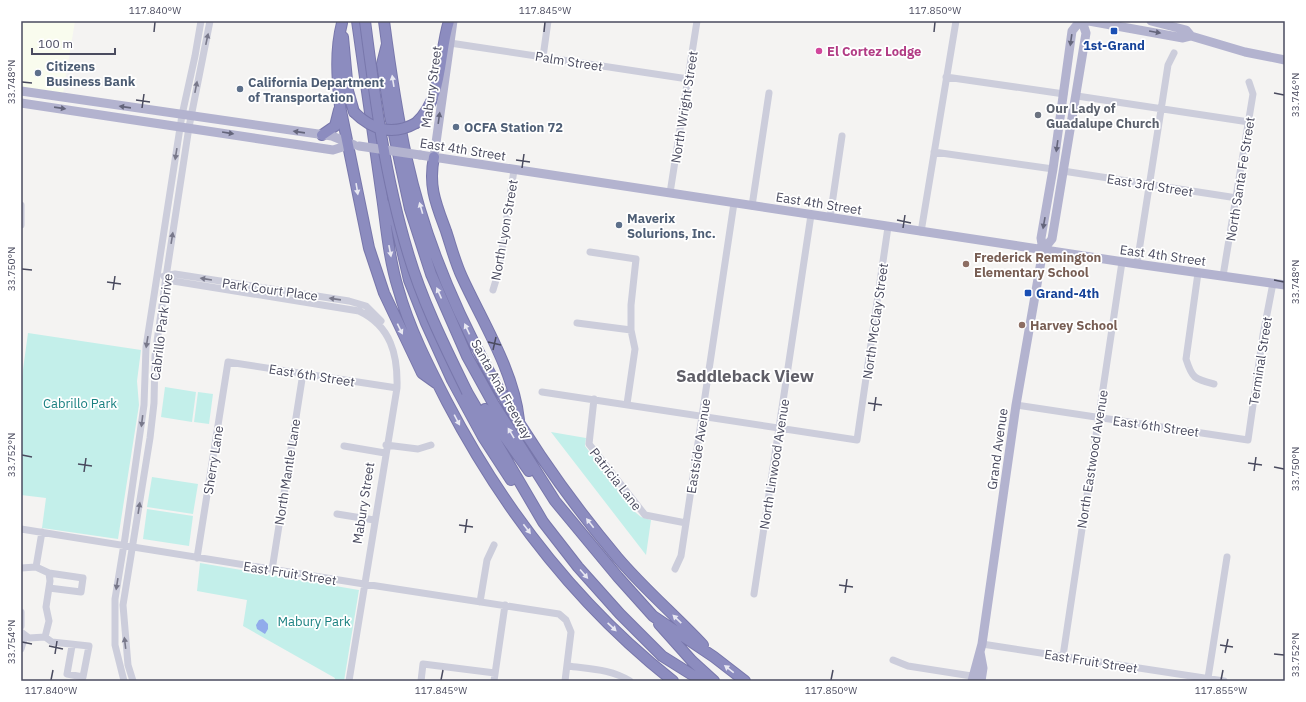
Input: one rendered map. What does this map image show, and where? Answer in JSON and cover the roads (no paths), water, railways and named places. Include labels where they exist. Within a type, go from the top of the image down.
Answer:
[{"type":"highway","points":[[357,21],[382,198],[397,286],[412,330],[438,385],[486,470],[542,550],[606,621],[672,681]]},
{"type":"highway","points":[[365,21],[385,162],[402,232],[421,290],[443,342],[543,522]]},
{"type":"highway","points":[[371,21],[391,161],[400,208],[424,288],[470,390],[508,445],[534,479],[555,501]]},
{"type":"highway","name":"Santa Ana Freeway","points":[[384,21],[407,161],[426,226],[467,329],[489,373],[520,424],[556,478],[618,558],[714,657]]},
{"type":"highway","points":[[342,22],[348,91],[354,112],[368,124],[388,131],[408,127],[416,123],[428,110],[435,96],[449,21]]},
{"type":"highway","points":[[342,22],[337,40],[340,106],[354,146],[368,241],[384,293],[422,373],[438,385]]},
{"type":"highway","name":"Santa Ana Freeway","points":[[387,44],[382,64],[392,131],[410,209],[431,274],[468,356],[516,441],[555,501],[609,567],[653,616],[714,657],[745,681]]},
{"type":"highway","points":[[322,135],[335,126],[340,106]]},
{"type":"highway","points":[[434,157],[431,185],[436,205],[461,275],[481,315],[517,399],[520,424]]},
{"type":"highway","points":[[382,198],[396,224],[409,280],[426,323],[452,380],[483,437],[526,504],[543,522],[599,592],[662,656],[690,681]]},
{"type":"highway","points":[[653,616],[692,661],[714,681]]},
{"type":"highway","points":[[662,656],[702,681]]},
{"type":"main road","name":"Mabury Street","points":[[434,157],[453,21]]},
{"type":"main road","name":"Grand Avenue","points":[[977,679],[983,668],[981,648],[1016,406],[1043,250],[1041,238],[1053,169],[1072,31],[1081,21],[1086,33],[1077,96],[1052,239],[1043,250]]},
{"type":"main road","points":[[1089,21],[1183,38],[1191,36],[1245,52],[1285,60]]},
{"type":"main road","points":[[1151,21],[1186,30],[1191,36]]},
{"type":"main road","name":"East 4th Street","points":[[21,91],[332,136],[354,146],[1122,262],[1285,285]]},
{"type":"main road","name":"East 4th Street","points":[[21,103],[333,150],[354,146]]},
{"type":"street","name":"Cabrillo Park Drive","points":[[124,681],[115,646],[115,600],[144,405],[146,347],[201,21]]},
{"type":"street","name":"Cabrillo Park Drive","points":[[186,116],[210,21]]},
{"type":"street","points":[[543,57],[548,21]]},
{"type":"street","name":"North Wright Street","points":[[670,193],[697,21]]},
{"type":"street","points":[[922,232],[956,21]]},
{"type":"street","name":"Palm Street","points":[[450,43],[688,78]]},
{"type":"street","points":[[1136,264],[1150,185],[1168,65],[1174,53]]},
{"type":"street","points":[[946,77],[1064,94]]},
{"type":"street","name":"North Santa Fe Street","points":[[1223,276],[1253,94],[1249,82]]},
{"type":"street","points":[[752,206],[769,93]]},
{"type":"street","points":[[1077,96],[1161,110],[1249,122]]},
{"type":"street","name":"Cabrillo Park Drive","points":[[133,681],[127,659],[123,605],[150,438],[154,403],[155,356],[184,127]]},
{"type":"street","points":[[830,218],[842,136]]},
{"type":"street","points":[[934,152],[1053,169]]},
{"type":"street","name":"North Lyon Street","points":[[493,290],[499,270],[514,170]]},
{"type":"street","name":"East 3rd Street","points":[[1063,171],[1237,198]]},
{"type":"street","name":"Eastside Avenue","points":[[674,569],[681,556],[734,203]]},
{"type":"street","points":[[21,205],[21,225]]},
{"type":"street","name":"North Linwood Avenue","points":[[754,594],[812,215]]},
{"type":"street","name":"North McClay Street","points":[[780,428],[857,440],[888,227]]},
{"type":"street","points":[[590,252],[636,259],[631,305],[631,330],[635,349],[627,404]]},
{"type":"street","name":"North Eastwood Avenue","points":[[1063,656],[1122,262]]},
{"type":"street","points":[[1198,273],[1186,359],[1190,372],[1196,380],[1214,384]]},
{"type":"street","name":"Park Court Place","points":[[157,276],[166,277],[175,274],[349,301],[361,304],[370,313]]},
{"type":"street","name":"Terminal Street","points":[[1248,440],[1273,283]]},
{"type":"street","name":"Mabury Street","points":[[349,681],[386,445],[397,388],[398,368],[396,355],[380,319],[370,313]]},
{"type":"street","points":[[577,323],[631,330]]},
{"type":"street","name":"East 6th Street","points":[[228,362],[397,388]]},
{"type":"street","name":"Sherry Lane","points":[[197,558],[228,362]]},
{"type":"street","name":"North Mantle Lane","points":[[272,570],[303,373]]},
{"type":"street","points":[[542,392],[780,428]]},
{"type":"street","name":"Patricia Lane","points":[[594,399],[589,444],[645,515],[686,523]]},
{"type":"street","name":"East 6th Street","points":[[1016,406],[1248,440]]},
{"type":"street","points":[[140,436],[150,438]]},
{"type":"street","points":[[386,445],[418,449],[431,444]]},
{"type":"street","points":[[344,446],[385,453]]},
{"type":"street","points":[[337,514],[374,520]]},
{"type":"street","name":"East Fruit Street","points":[[21,529],[272,570],[559,614],[566,620],[570,627],[571,644],[568,666]]},
{"type":"street","points":[[36,567],[42,532]]},
{"type":"street","points":[[480,602],[487,560],[494,545]]},
{"type":"street","points":[[1208,678],[1227,557]]},
{"type":"street","points":[[21,568],[36,567],[49,573],[83,578],[81,592],[49,588]]},
{"type":"street","points":[[45,638],[48,621],[46,607],[49,588],[49,573]]},
{"type":"street","points":[[420,681],[423,664],[494,677],[505,605]]},
{"type":"street","points":[[21,612],[21,626]]},
{"type":"street","points":[[21,649],[23,634],[36,639],[45,638],[52,642],[72,646],[89,646],[86,679],[66,674],[72,646]]},
{"type":"street","name":"East Fruit Street","points":[[981,648],[1063,656],[1208,678],[1219,681]]},
{"type":"street","points":[[893,660],[908,666],[977,679]]},
{"type":"street","points":[[565,681],[568,666],[608,671],[620,674],[630,681]]},
{"type":"water","points":[[263,619],[268,624],[268,629],[265,634],[257,629],[256,625],[259,620]]},
{"type":"place","name":"1st-Grand","points":[[1114,31]]},
{"type":"place","name":"El Cortez Lodge","points":[[819,51]]},
{"type":"place","name":"Citizens Business Bank","points":[[38,73]]},
{"type":"place","name":"California Department of Transportation","points":[[240,89]]},
{"type":"place","name":"Our Lady of Guadalupe Church","points":[[1038,115]]},
{"type":"place","name":"OCFA Station 72","points":[[456,127]]},
{"type":"place","name":"Maverix Solurions, Inc.","points":[[619,225]]},
{"type":"place","name":"Frederick Remington Elementary School","points":[[966,264]]},
{"type":"place","name":"Grand-4th","points":[[1028,293]]},
{"type":"place","name":"Harvey School","points":[[1022,325]]},
{"type":"district","name":"Saddleback View","points":[[745,376]]},
{"type":"park label","name":"Cabrillo Park","points":[[80,403]]},
{"type":"park label","name":"Mabury Park","points":[[314,621]]}]
